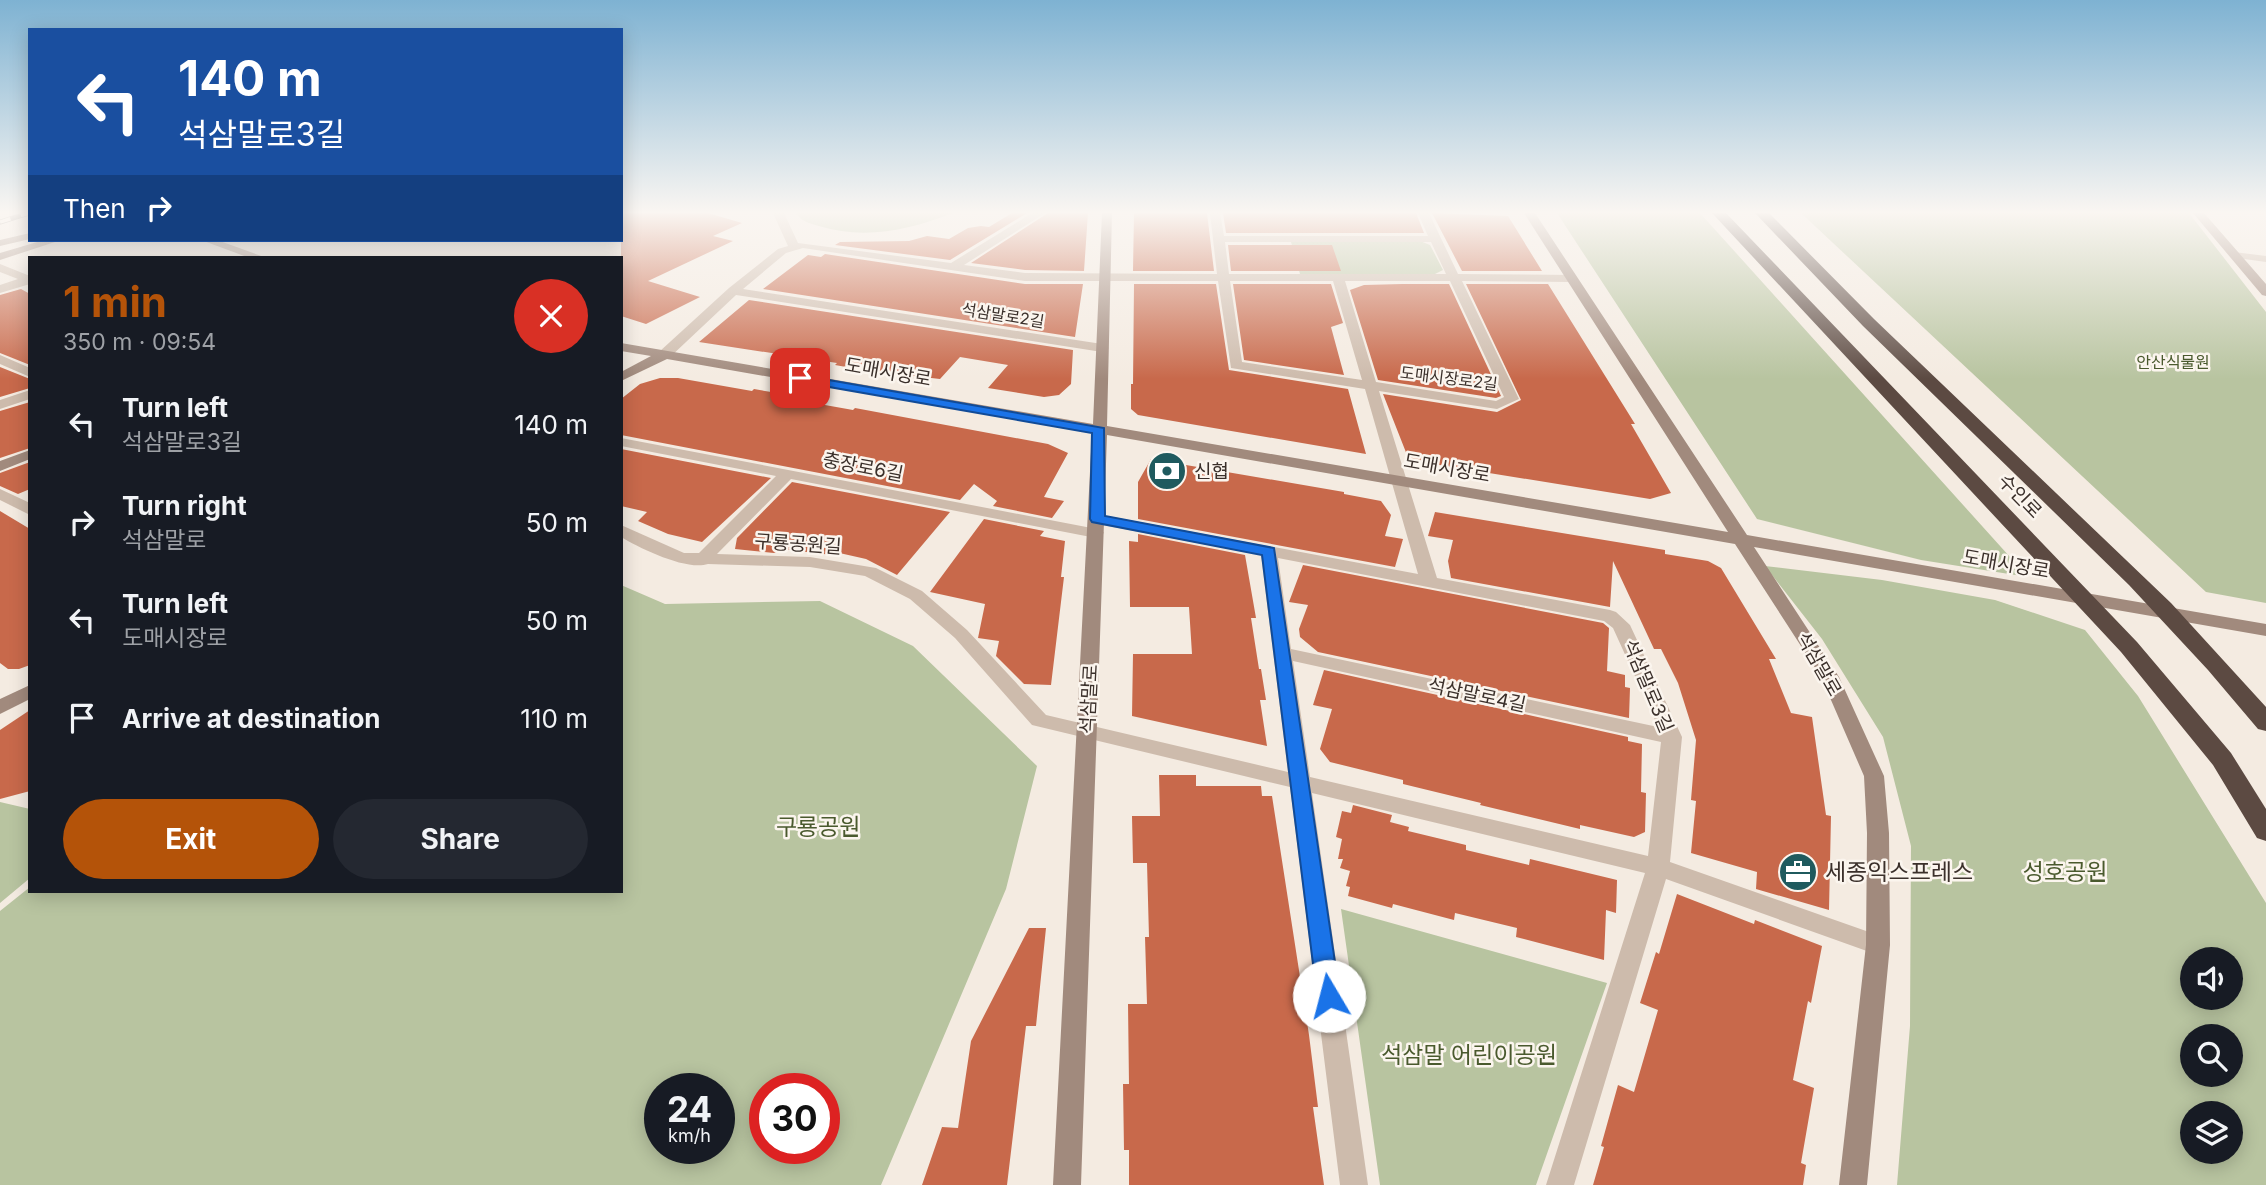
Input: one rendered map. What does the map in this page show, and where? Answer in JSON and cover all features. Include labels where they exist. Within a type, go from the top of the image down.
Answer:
[{"type":"highway","name":"수인로","points":[[1771,268],[2129,647],[2222,759],[2266,831]]},
{"type":"highway","name":"수인로","points":[[1814,268],[2129,573],[2266,723]]},
{"type":"street","points":[[1,268],[28,280]]},
{"type":"street","points":[[623,376],[664,355],[761,268]]},
{"type":"street","points":[[953,268],[1025,277],[1570,278]]},
{"type":"street","name":"석삼말로","points":[[1067,1185],[1097,526],[1105,268]]},
{"type":"street","name":"도매시장로2길","points":[[1222,268],[1236,365],[1497,405],[1512,399],[1449,268]]},
{"type":"street","name":"석삼말로","points":[[1564,268],[1725,515],[1738,540],[1830,677],[1874,776],[1878,833],[1878,945],[1853,1185]]},
{"type":"street","points":[[2246,268],[2266,292]]},
{"type":"street","name":"도매시장로2길","points":[[1338,277],[1373,386],[1398,481],[1429,581]]},
{"type":"street","points":[[0,289],[28,280]]},
{"type":"street","name":"석삼말로2길","points":[[733,291],[1102,348]]},
{"type":"street","name":"도매시장로","points":[[623,348],[2266,630]]},
{"type":"street","points":[[0,359],[28,372]]},
{"type":"street","points":[[0,405],[28,395]]},
{"type":"street","name":"충장로6길","points":[[623,442],[787,474],[1097,526]]},
{"type":"street","points":[[0,466],[28,455]]},
{"type":"street","points":[[701,561],[787,474]]},
{"type":"street","points":[[0,494],[28,509]]},
{"type":"street","name":"석삼말로3길","points":[[1097,526],[1269,552],[1429,581],[1610,616],[1621,625],[1656,696],[1672,737],[1658,867],[1559,1185]]},
{"type":"street","name":"구룡공원길","points":[[623,531],[641,542],[682,558],[701,561],[810,562],[870,572],[916,595],[961,635],[1039,720],[1299,780]]},
{"type":"street","points":[[1269,552],[1354,1185]]},
{"type":"street","name":"석삼말로4길","points":[[1282,653],[1672,737]]},
{"type":"street","points":[[0,707],[28,692]]},
{"type":"street","points":[[1299,780],[1658,867],[1878,945]]},
{"type":"green space","points":[[1298,268],[1443,270],[1435,274],[1300,274]]},
{"type":"green space","points":[[1593,268],[1750,268],[2028,577],[1921,560],[1757,519]]},
{"type":"green space","name":"안산식물원","points":[[1860,268],[2232,268],[2266,312],[2266,603],[2206,592]]},
{"type":"green space","name":"성호공원","points":[[1765,566],[1882,580],[1995,600],[2085,630],[2138,696],[2266,903],[2266,1185],[1897,1185],[1910,1026],[1911,846],[1883,737],[1822,639]]},
{"type":"green space","name":"구룡공원","points":[[623,586],[665,604],[820,601],[913,646],[1037,766],[1006,889],[881,1185],[0,1185],[0,911],[28,889],[28,893],[623,893]]},
{"type":"green space","points":[[0,802],[28,809],[28,880],[0,903]]},
{"type":"green space","name":"석삼말 어린이공원","points":[[1341,909],[1607,983],[1536,1185],[1380,1185]]},
{"type":"building","points":[[623,268],[675,268],[648,281],[700,297],[646,324],[623,317]]},
{"type":"building","points":[[790,268],[920,268],[1025,284],[1083,284],[1075,337],[763,289]]},
{"type":"building","points":[[1012,268],[1084,268],[1084,271]]},
{"type":"building","points":[[1133,268],[1214,268],[1214,271],[1133,271]]},
{"type":"building","points":[[1231,268],[1340,268],[1341,271],[1231,271]]},
{"type":"building","points":[[1461,268],[1540,268],[1542,271],[1462,271]]},
{"type":"building","points":[[1134,284],[1216,284],[1229,370],[1348,389],[1366,454],[1138,415],[1131,409]]},
{"type":"building","points":[[1233,284],[1331,284],[1343,323],[1331,327],[1344,375],[1244,360]]},
{"type":"building","points":[[1449,284],[1501,396],[1496,398],[1378,380],[1350,290],[1364,285]]},
{"type":"building","points":[[1466,284],[1548,284],[1635,424],[1631,424],[1671,493],[1650,499],[1409,460],[1383,394],[1497,412],[1521,400]]},
{"type":"building","points":[[21,289],[28,293],[28,364],[0,353],[0,295]]},
{"type":"building","points":[[749,300],[1073,350],[1071,384],[1059,395],[1044,397],[988,388],[1008,365],[960,357],[940,379],[863,370],[835,365],[837,363],[699,342]]},
{"type":"building","points":[[0,367],[28,378],[28,389],[0,397]]},
{"type":"building","points":[[660,378],[678,378],[752,391],[754,389],[783,394],[780,397],[853,410],[855,408],[1048,444],[1068,453],[1044,497],[1064,501],[1052,518],[993,506],[997,501],[974,484],[960,500],[623,435],[623,397],[640,384]]},
{"type":"building","points":[[28,403],[28,449],[0,458],[0,411]]},
{"type":"building","points":[[623,449],[771,478],[702,542],[668,534],[638,521],[647,512],[623,506]]},
{"type":"building","points":[[1151,459],[1344,492],[1381,501],[1391,515],[1385,536],[1403,539],[1395,567],[1138,519],[1138,482]]},
{"type":"building","points":[[28,463],[28,490],[18,494],[0,486],[0,473]]},
{"type":"building","points":[[792,482],[950,512],[897,575],[866,559],[835,552],[832,555],[782,549],[774,553],[735,549],[737,538]]},
{"type":"building","points":[[0,511],[28,528],[28,666],[8,669],[0,663]]},
{"type":"building","points":[[1435,512],[1665,550],[1665,554],[1708,561],[1721,568],[1776,659],[1769,659],[1791,713],[1812,717],[1826,815],[1831,816],[1829,910],[1756,889],[1757,872],[1691,853],[1696,801],[1691,800],[1696,740],[1678,683],[1661,649],[1654,649],[1613,561],[1610,607],[1451,578],[1448,561],[1453,540],[1428,536]]},
{"type":"building","points":[[984,519],[1044,531],[1040,536],[1065,541],[1061,577],[1064,577],[1051,685],[1024,684],[996,656],[999,641],[978,638],[985,604],[930,592]]},
{"type":"building","points":[[1138,534],[1245,555],[1256,618],[1251,618],[1266,700],[1260,700],[1267,746],[1132,716],[1133,654],[1192,654],[1189,607],[1130,607],[1129,541],[1138,542]]},
{"type":"building","points":[[1303,565],[1603,623],[1609,628],[1607,671],[1625,675],[1625,687],[1630,688],[1629,718],[1318,652],[1300,637],[1299,629],[1308,605],[1289,602]]},
{"type":"building","points":[[1324,670],[1628,737],[1628,741],[1642,744],[1641,792],[1646,793],[1645,832],[1634,837],[1580,825],[1580,829],[1480,805],[1481,803],[1403,784],[1403,780],[1330,762],[1320,749],[1332,709],[1313,705]]},
{"type":"building","points":[[28,711],[28,792],[0,799],[0,730]]},
{"type":"building","points":[[1159,775],[1196,775],[1196,786],[1261,786],[1262,796],[1272,796],[1309,1035],[1318,1107],[1313,1107],[1324,1185],[1129,1185],[1129,1150],[1124,1150],[1123,1084],[1129,1084],[1128,1004],[1147,1004],[1145,937],[1149,937],[1147,863],[1133,863],[1132,816],[1160,816]]},
{"type":"building","points":[[1353,805],[1392,815],[1390,822],[1409,827],[1408,831],[1466,845],[1466,850],[1529,865],[1530,859],[1617,880],[1616,913],[1606,910],[1604,960],[1516,937],[1517,928],[1455,913],[1454,920],[1393,904],[1392,908],[1348,896],[1350,887],[1346,886],[1350,871],[1340,868],[1343,859],[1338,859],[1342,839],[1336,837],[1342,811],[1351,813]]},
{"type":"building","points":[[1677,894],[1754,924],[1755,920],[1822,946],[1793,1080],[1814,1088],[1801,1163],[1806,1165],[1803,1185],[1593,1185],[1618,1085],[1634,1092],[1658,1010],[1640,1003],[1656,952],[1659,954]]},
{"type":"building","points":[[1029,928],[1046,928],[1036,1026],[1026,1026],[1007,1185],[922,1185],[942,1127],[958,1128],[971,1041]]},
{"type":"place","name":"신협","points":[[1167,471]]},
{"type":"place","name":"세종익스프레스","points":[[1798,872]]},
{"type":"route","points":[[800,378],[1099,430],[1097,519],[1269,552],[1329,996]]}]
